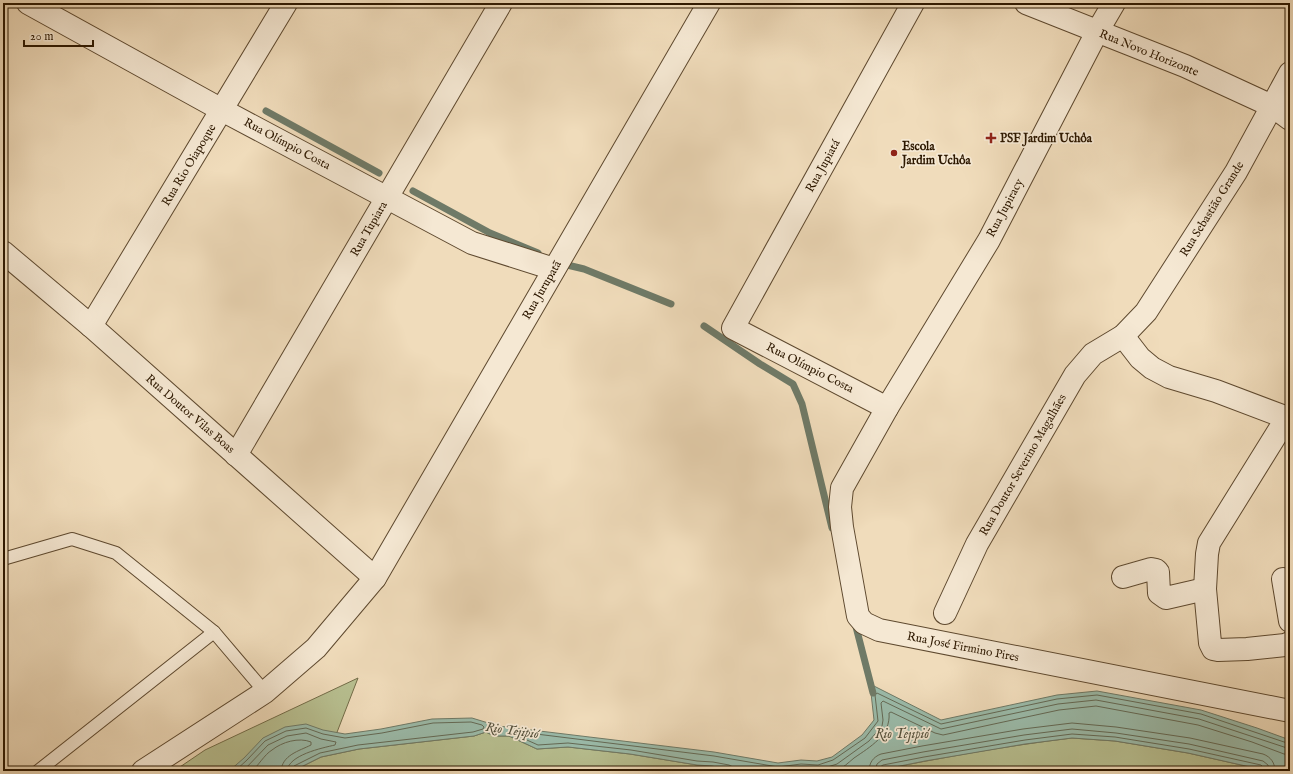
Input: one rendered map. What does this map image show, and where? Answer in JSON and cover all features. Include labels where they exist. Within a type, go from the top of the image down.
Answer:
[{"type":"street","name":"Rua Olímpio Costa","points":[[28,3],[222,110],[472,242],[554,268]]},
{"type":"street","name":"Rua Rio Oiapoque","points":[[91,326],[286,3]]},
{"type":"street","name":"Rua Tupiara","points":[[236,455],[501,3]]},
{"type":"street","name":"Rua Jurupatã","points":[[143,771],[265,692],[316,648],[375,578],[709,3]]},
{"type":"street","name":"Rua Jupiatá","points":[[733,328],[913,3]]},
{"type":"street","name":"Rua Novo Horizonte","points":[[1026,3],[1185,66],[1272,106],[1290,119]]},
{"type":"street","name":"Rua Jupiracy","points":[[887,408],[989,240],[1097,32],[1114,3]]},
{"type":"street","name":"Rua Sebastião Grande","points":[[1123,336],[1146,312],[1236,172],[1290,74]]},
{"type":"street","name":"Rua Doutor Vilas Boas","points":[[3,252],[91,326],[375,578]]},
{"type":"street","name":"Rua Olímpio Costa","points":[[733,328],[887,408]]},
{"type":"street","points":[[1123,336],[1140,358],[1152,368],[1170,377],[1216,391],[1288,418],[1209,543],[1205,590],[1210,642],[1213,649],[1248,649],[1285,645],[1290,643]]},
{"type":"street","name":"Rua Doutor Severino Magalhães","points":[[945,613],[978,544],[1075,375],[1093,354],[1123,336]]},
{"type":"street","name":"Rua José Firmino Pires","points":[[887,408],[842,488],[841,497],[840,507],[842,527],[858,616],[864,623],[879,630],[1290,711]]},
{"type":"street","points":[[1123,577],[1151,569],[1156,570],[1158,572],[1159,594],[1166,598],[1205,590]]},
{"type":"street","points":[[1283,579],[1290,620]]},
{"type":"lane","points":[[3,559],[72,539],[116,553],[214,632],[265,692]]},
{"type":"lane","points":[[38,771],[214,632]]},
{"type":"shaded area","points":[[358,678],[334,740],[231,771],[174,771],[205,750]]},
{"type":"shaded area","points":[[486,732],[494,736],[509,736],[537,749],[568,747],[630,754],[712,766],[734,771],[293,771],[321,757],[359,749],[474,736]]},
{"type":"shaded area","points":[[1072,738],[1115,741],[1188,753],[1268,771],[875,771],[924,761]]},
{"type":"water","name":"Rio Tejipió","points":[[870,684],[941,720],[1057,695],[1097,691],[1201,710],[1290,740],[1290,771],[1268,771],[1188,753],[1115,741],[1072,738],[1025,744],[875,771],[734,771],[712,766],[630,754],[568,747],[537,749],[509,736],[494,736],[486,732],[474,736],[359,749],[321,757],[293,771],[229,771],[263,738],[285,727],[306,724],[323,730],[345,734],[432,719],[472,718],[498,726],[714,752],[778,763],[801,760],[817,761],[832,757],[862,735],[874,720]]},
{"type":"waterway","points":[[266,111],[379,173]]},
{"type":"waterway","points":[[413,191],[490,233],[538,253]]},
{"type":"waterway","points":[[563,264],[584,269],[671,304]]},
{"type":"waterway","points":[[704,326],[760,364],[793,384],[802,404],[832,528]]},
{"type":"waterway","points":[[855,623],[873,693]]},
{"type":"place","name":"PSF Jardim Uchôa","points":[[991,138]]},
{"type":"place","name":"Escola Jardim Uchôa","points":[[894,153]]}]
